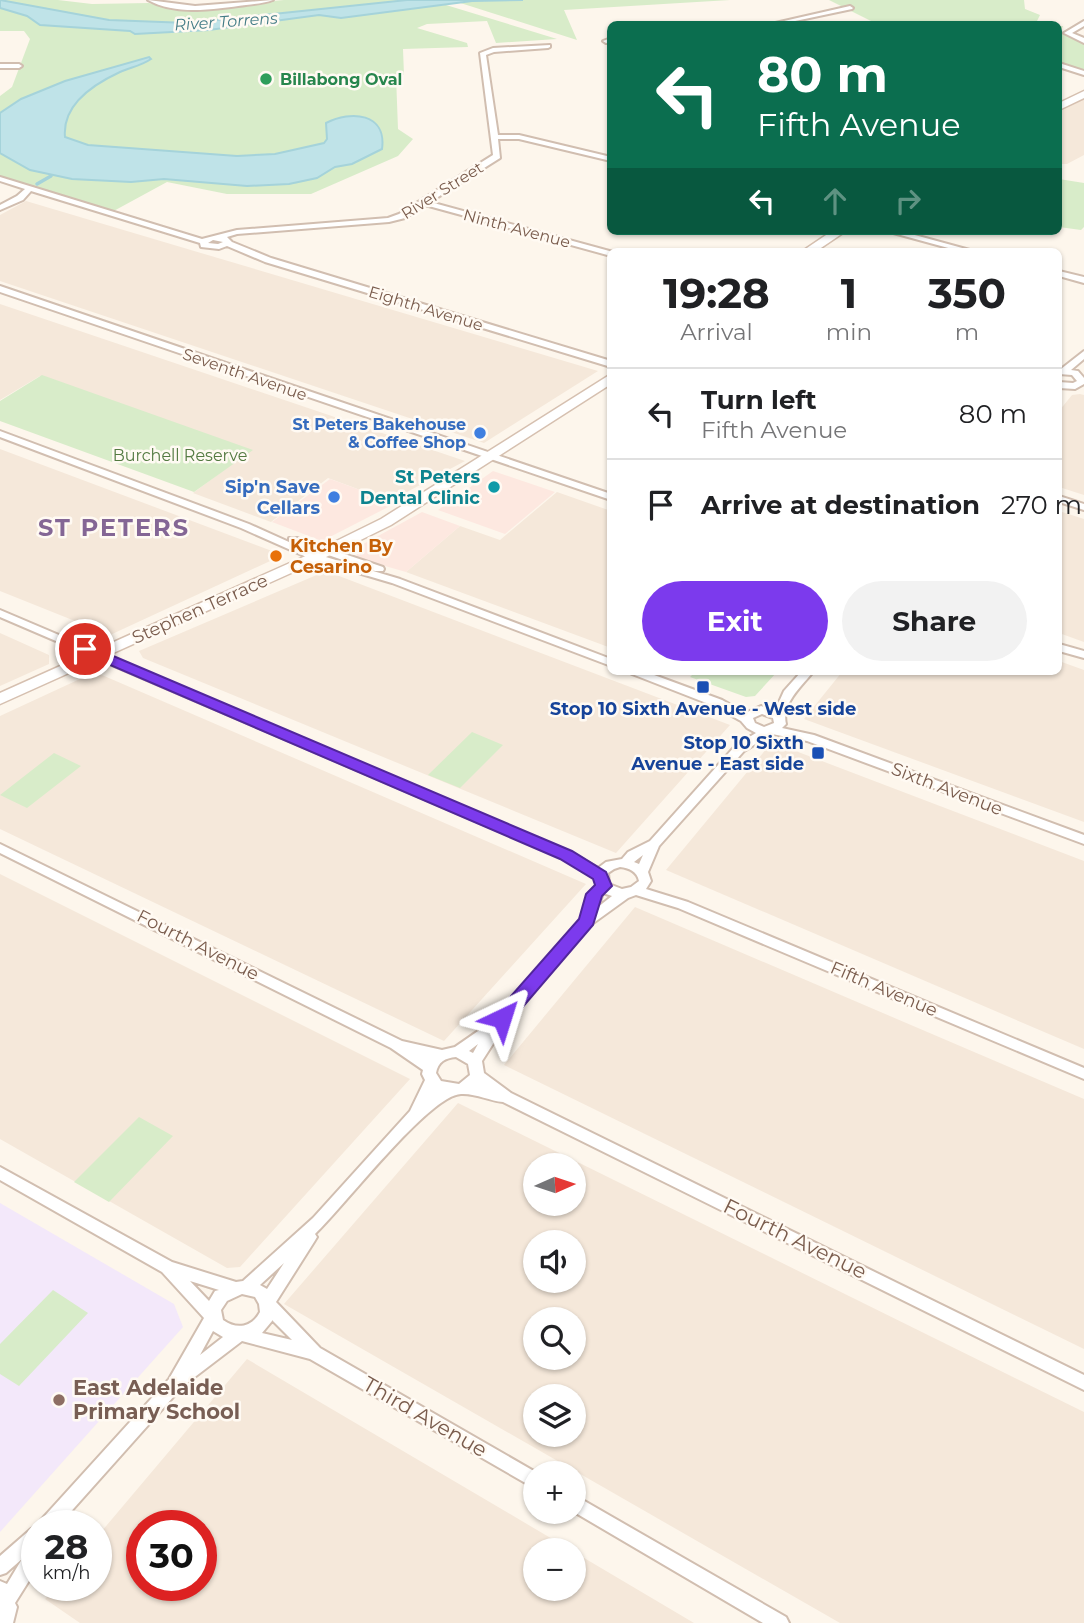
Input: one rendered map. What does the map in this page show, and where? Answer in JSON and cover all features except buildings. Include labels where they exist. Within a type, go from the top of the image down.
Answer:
[{"type":"main road","points":[[1062,105],[1084,94]]},
{"type":"main road","points":[[813,248],[834,235]]},
{"type":"main road","name":"Stephen Terrace","points":[[0,699],[386,522],[607,381]]},
{"type":"street","points":[[151,0],[170,8],[191,8],[270,0]]},
{"type":"street","points":[[788,21],[850,8]]},
{"type":"street","points":[[1084,23],[1067,33],[1084,41]]},
{"type":"street","points":[[548,46],[493,50],[482,54],[496,137],[519,137],[607,158]]},
{"type":"street","points":[[0,66],[19,66]]},
{"type":"street","points":[[1062,66],[1084,72]]},
{"type":"street","name":"River Street","points":[[211,239],[231,233],[394,219],[497,156],[496,137]]},
{"type":"street","points":[[0,179],[180,233],[225,243]]},
{"type":"street","points":[[0,199],[30,188]]},
{"type":"street","points":[[0,208],[20,198],[30,188]]},
{"type":"street","name":"Ninth Avenue","points":[[423,202],[607,253]]},
{"type":"street","name":"River Street","points":[[225,243],[256,232]]},
{"type":"street","points":[[906,235],[957,248]]},
{"type":"street","points":[[211,239],[206,246],[225,243]]},
{"type":"street","name":"Eighth Avenue","points":[[225,243],[243,251],[607,363]]},
{"type":"street","points":[[1062,275],[1084,280]]},
{"type":"street","name":"Seventh Avenue","points":[[0,289],[607,496]]},
{"type":"street","points":[[1071,381],[1084,355]]},
{"type":"street","points":[[0,434],[607,661]]},
{"type":"street","points":[[1062,500],[1084,507]]},
{"type":"street","points":[[0,613],[566,855],[610,865],[625,863],[632,855],[654,844]]},
{"type":"street","points":[[1062,648],[1084,656]]},
{"type":"street","points":[[644,675],[774,724]]},
{"type":"street","points":[[415,1115],[431,1074],[442,1055],[458,1052],[502,1018],[587,921],[637,885],[654,844],[740,748],[774,724],[788,694],[804,675]]},
{"type":"street","points":[[740,748],[753,716],[788,694]]},
{"type":"street","points":[[753,716],[758,731],[774,724]]},
{"type":"street","name":"Sixth Avenue","points":[[774,724],[1084,840]]},
{"type":"street","name":"Fourth Avenue","points":[[0,848],[396,1044],[442,1055]]},
{"type":"street","points":[[566,855],[602,881],[609,891],[637,885]]},
{"type":"street","points":[[625,863],[637,885]]},
{"type":"street","points":[[587,921],[595,894],[610,865]]},
{"type":"street","name":"Fifth Avenue","points":[[637,885],[1084,1074]]},
{"type":"street","points":[[175,1384],[213,1317],[216,1302],[241,1288],[318,1222],[415,1115],[457,1089],[476,1069],[502,1018]]},
{"type":"street","name":"Fourth Avenue","points":[[396,1044],[431,1074]]},
{"type":"street","points":[[458,1052],[476,1069]]},
{"type":"street","name":"Fourth Avenue","points":[[476,1069],[506,1097],[1084,1383]]},
{"type":"street","points":[[431,1074],[436,1085],[457,1089]]},
{"type":"street","name":"Fourth Avenue","points":[[457,1089],[506,1097]]},
{"type":"street","points":[[0,1174],[167,1267],[260,1292],[267,1302],[268,1310],[262,1323],[240,1334],[175,1384],[64,1510]]},
{"type":"street","points":[[267,1302],[318,1222]]},
{"type":"street","points":[[167,1267],[222,1330],[240,1334]]},
{"type":"street","name":"Third Avenue","points":[[267,1302],[314,1353]]},
{"type":"street","name":"Third Avenue","points":[[240,1334],[314,1353],[523,1474]]},
{"type":"street","points":[[586,1510],[779,1623]]},
{"type":"street","points":[[0,1567],[21,1549]]},
{"type":"street","points":[[4,1623],[8,1607],[3,1595],[21,1572]]},
{"type":"shaded area","points":[[1084,94],[1084,155],[1067,164],[1062,164],[1062,105]]},
{"type":"shaded area","points":[[26,201],[598,371],[484,443],[0,281],[0,215]]},
{"type":"shaded area","points":[[0,304],[465,461],[390,501],[328,478],[271,522],[193,493],[251,450],[40,376],[0,400]]},
{"type":"shaded area","points":[[1072,395],[1084,395],[1084,495],[1062,488],[1062,407]]},
{"type":"shaded area","points":[[0,449],[281,556],[110,635],[0,591]]},
{"type":"shaded area","points":[[493,471],[555,492],[505,534],[438,510]]},
{"type":"shaded area","points":[[330,479],[396,503],[322,541],[272,522]]},
{"type":"shaded area","points":[[557,492],[607,510],[607,647],[406,572],[460,526],[500,540]]},
{"type":"shaded area","points":[[422,512],[460,526],[406,572],[357,558],[356,548]]},
{"type":"shaded area","points":[[1062,512],[1084,519],[1084,642],[1062,634]]},
{"type":"shaded area","points":[[326,571],[730,725],[616,853],[143,658],[139,651]]},
{"type":"shaded area","points":[[0,633],[49,655],[49,664],[0,686]]},
{"type":"shaded area","points":[[1062,662],[1084,670],[1084,822],[804,719],[840,675],[1062,675]]},
{"type":"shaded area","points":[[95,672],[586,884],[444,1041],[0,829],[0,716]]},
{"type":"shaded area","points":[[772,742],[1084,861],[1084,1049],[666,870]]},
{"type":"shaded area","points":[[0,874],[410,1079],[240,1267],[227,1268],[0,1139]]},
{"type":"shaded area","points":[[635,907],[1084,1099],[1084,1349],[504,1065]]},
{"type":"shaded area","points":[[458,1103],[559,1153],[523,1153],[523,1216],[586,1216],[586,1166],[1084,1412],[1084,1623],[840,1623],[586,1477],[586,1461],[558,1461],[533,1447],[586,1447],[586,1384],[523,1384],[523,1441],[284,1304]]},
{"type":"shaded area","name":"East Adelaide Primary School","points":[[0,1203],[174,1304],[183,1327],[0,1532]]},
{"type":"shaded area","points":[[247,1359],[551,1538],[523,1538],[523,1601],[586,1601],[586,1559],[694,1623],[80,1623],[48,1601],[112,1601],[112,1519]]},
{"type":"green space","points":[[0,0],[58,0],[92,4],[149,3],[176,10],[284,0],[407,0],[188,23],[109,20]]},
{"type":"green space","points":[[451,0],[730,0],[564,10],[577,40]]},
{"type":"green space","points":[[829,0],[1024,0],[1025,9],[1040,15],[1037,21],[871,21]]},
{"type":"green space","points":[[446,5],[557,39],[496,43],[487,21],[427,24],[417,28],[467,43],[468,47],[403,49],[404,75],[396,76],[398,129],[413,139],[398,156],[311,194],[227,194],[167,182],[110,213],[0,176],[0,96],[12,87],[30,39],[24,31],[0,31],[0,8],[27,16],[41,25],[140,34],[144,31],[209,30],[319,15],[341,18],[393,9]]},
{"type":"green space","points":[[1062,34],[1084,43],[1084,71],[1062,64]]},
{"type":"green space","points":[[1062,179],[1084,183],[1084,227],[1081,230],[1062,227]]},
{"type":"green space","name":"Burchell Reserve","points":[[42,375],[253,450],[194,492],[0,421],[0,401]]},
{"type":"green space","points":[[774,675],[755,696],[746,697],[690,677]]},
{"type":"green space","points":[[472,732],[503,745],[460,788],[428,775]]},
{"type":"green space","points":[[54,753],[81,766],[27,808],[0,795]]},
{"type":"green space","points":[[139,1117],[173,1136],[109,1202],[74,1182]]},
{"type":"green space","points":[[53,1290],[88,1313],[19,1386],[0,1374],[0,1344]]},
{"type":"water","name":"River Torrens","points":[[0,0],[109,20],[188,23],[407,0],[523,0],[472,1],[341,18],[319,15],[209,30],[135,34],[130,31],[40,25],[27,16],[0,8]]},
{"type":"water","points":[[149,57],[151,59],[90,89],[69,115],[65,137],[88,145],[237,156],[275,154],[324,143],[327,139],[326,123],[356,116],[373,122],[379,128],[382,149],[352,164],[335,167],[317,178],[289,184],[247,186],[164,179],[131,182],[72,179],[30,170],[0,153],[0,113],[21,99],[65,81]]},
{"type":"waterway","points":[[37,184],[51,176]]},
{"type":"place","name":"Billabong Oval","points":[[266,79]]},
{"type":"place","name":"St Peters Bakehouse & Coffee Shop","points":[[480,433]]},
{"type":"place","name":"St Peters Dental Clinic","points":[[494,487]]},
{"type":"place","name":"Sip'n Save Cellars","points":[[334,497]]},
{"type":"place","name":"Kitchen By Cesarino","points":[[276,556]]},
{"type":"place","name":"Stop 10 Sixth Avenue - West side","points":[[703,687]]},
{"type":"place","name":"Stop 10 Sixth Avenue - East side","points":[[818,753]]},
{"type":"place","name":"East Adelaide Primary School","points":[[59,1400]]},
{"type":"district","name":"ST PETERS","points":[[114,528]]},
{"type":"route","points":[[85,649],[566,855],[601,876],[603,886],[595,894],[587,921],[502,1018]]}]
